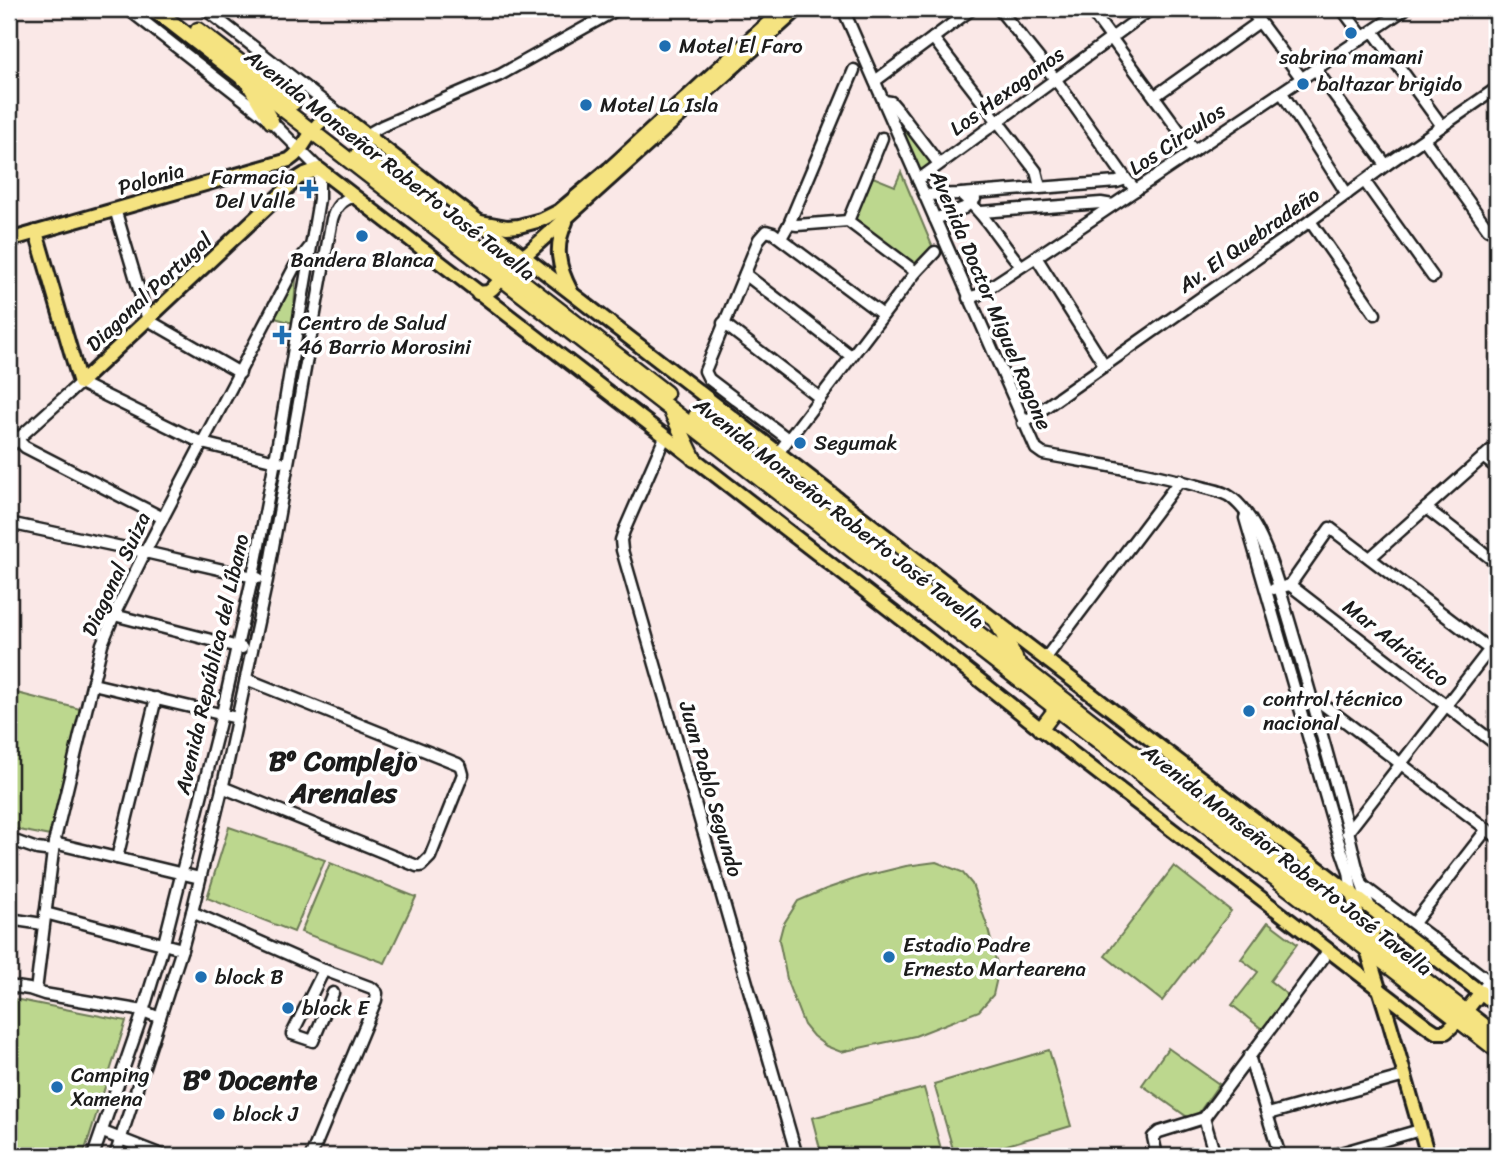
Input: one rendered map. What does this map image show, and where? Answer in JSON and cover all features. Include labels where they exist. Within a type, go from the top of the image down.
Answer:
[{"type":"highway","name":"Avenida Monseñor Roberto José Tavella","points":[[154,9],[247,80],[316,127]]},
{"type":"highway","name":"Avenida Monseñor Roberto José Tavella","points":[[169,9],[505,274],[1017,663],[1462,1016],[1497,1050]]},
{"type":"highway","points":[[247,80],[271,121]]},
{"type":"highway","name":"Avenida Monseñor Roberto José Tavella","points":[[505,274],[670,409],[1057,708],[1365,938]]},
{"type":"highway","points":[[670,409],[694,459]]},
{"type":"highway","points":[[665,437],[700,432]]},
{"type":"highway","points":[[997,622],[1017,663]]},
{"type":"highway","points":[[1041,729],[1057,708]]},
{"type":"highway","points":[[1365,938],[1376,926],[1387,921]]},
{"type":"highway","name":"Avenida Monseñor Roberto José Tavella","points":[[1462,1016],[1497,1037]]},
{"type":"main road","points":[[477,221],[497,226],[519,226],[541,220],[559,211],[609,169],[783,9]]},
{"type":"main road","points":[[478,293],[488,292],[523,257],[798,9]]},
{"type":"main road","points":[[301,151],[316,127],[330,115],[341,115],[1045,659],[1357,889],[1370,907],[1497,1005]]},
{"type":"main road","name":"Polonia","points":[[9,240],[283,162],[301,151]]},
{"type":"main road","points":[[319,169],[1436,1032],[1446,1032],[1481,992]]},
{"type":"main road","name":"Diagonal Portugal","points":[[80,383],[297,179],[319,169]]},
{"type":"main road","points":[[567,218],[560,236],[559,256],[560,267],[573,295]]},
{"type":"main road","points":[[36,232],[80,383]]},
{"type":"main road","points":[[1357,889],[1365,938],[1378,988],[1428,1156]]},
{"type":"main road","points":[[1390,1024],[1392,1014],[1404,1008]]},
{"type":"street","points":[[128,9],[271,121],[319,169]]},
{"type":"street","points":[[205,9],[341,115]]},
{"type":"street","points":[[366,135],[499,75],[618,9]]},
{"type":"street","name":"Avenida Doctor Miguel Ragone","points":[[843,9],[1033,445],[1043,454],[1180,480],[1223,493],[1239,504]]},
{"type":"street","points":[[875,81],[972,9]]},
{"type":"street","points":[[999,9],[1056,80],[1136,190]]},
{"type":"street","points":[[1090,9],[1194,150]]},
{"type":"street","name":"Los Hexagonos","points":[[918,180],[1152,9]]},
{"type":"street","points":[[1250,9],[1302,79]]},
{"type":"street","points":[[1342,9],[1363,37]]},
{"type":"street","name":"Los Circulos","points":[[968,298],[978,295],[1036,257],[1405,9]]},
{"type":"street","points":[[1155,96],[1259,22]]},
{"type":"street","points":[[1373,31],[1442,126]]},
{"type":"street","points":[[933,38],[1036,171],[1040,187]]},
{"type":"street","points":[[1315,69],[1386,165]]},
{"type":"street","points":[[781,238],[854,70]]},
{"type":"street","name":"Av. El Quebradeño","points":[[1023,423],[1497,88]]},
{"type":"street","points":[[1282,93],[1347,194]]},
{"type":"street","points":[[884,102],[891,102],[939,164]]},
{"type":"street","points":[[848,221],[882,138]]},
{"type":"street","points":[[1424,139],[1489,229]]},
{"type":"street","name":"Avenida República del Líbano","points":[[93,1156],[164,943],[222,714],[275,461],[318,199],[319,169]]},
{"type":"street","points":[[925,195],[1126,179]]},
{"type":"street","points":[[1365,182],[1433,277]]},
{"type":"street","points":[[935,219],[964,208],[983,192]]},
{"type":"street","points":[[961,194],[981,212],[1008,252],[1021,266]]},
{"type":"street","name":"Avenida República del Líbano","points":[[115,1156],[192,912],[267,580],[332,219],[335,208],[353,195]]},
{"type":"street","points":[[981,212],[1101,203],[1113,205]]},
{"type":"street","points":[[115,209],[148,320],[240,373]]},
{"type":"street","points":[[789,224],[848,221],[916,272]]},
{"type":"street","points":[[1310,221],[1375,314]]},
{"type":"street","points":[[788,439],[706,375],[705,367],[759,239],[766,231],[773,233],[883,315]]},
{"type":"street","name":"Diagonal Suiza","points":[[36,991],[54,847],[102,644],[145,552],[202,443],[295,266],[311,245]]},
{"type":"street","points":[[778,453],[916,272],[935,252]]},
{"type":"street","points":[[1036,257],[1105,366]]},
{"type":"street","points":[[745,274],[851,356]]},
{"type":"street","points":[[723,323],[820,398]]},
{"type":"street","points":[[80,383],[202,443],[288,463]]},
{"type":"street","name":"Diagonal Portugal","points":[[11,439],[80,383]]},
{"type":"street","name":"Juan Pablo Segundo","points":[[665,437],[621,540],[622,550],[797,1156]]},
{"type":"street","points":[[11,439],[163,518]]},
{"type":"street","points":[[1370,558],[1497,445]]},
{"type":"street","points":[[1483,457],[1497,468]]},
{"type":"street","points":[[1045,659],[1180,480]]},
{"type":"street","points":[[1239,504],[1254,524],[1285,586],[1349,830],[1357,889]]},
{"type":"street","points":[[1239,504],[1339,842],[1357,889],[1414,923],[1493,984]]},
{"type":"street","points":[[1426,508],[1497,563]]},
{"type":"street","points":[[9,523],[267,580]]},
{"type":"street","points":[[1266,592],[1285,586],[1330,528],[1494,652]]},
{"type":"street","name":"Mar Adriático","points":[[1285,586],[1497,745]]},
{"type":"street","points":[[114,615],[252,651]]},
{"type":"street","points":[[1339,842],[1445,705],[1494,652],[1497,640]]},
{"type":"street","points":[[222,788],[421,866],[430,857],[463,774],[463,769],[458,764],[246,680]]},
{"type":"street","points":[[93,684],[236,718]]},
{"type":"street","points":[[117,858],[156,698]]},
{"type":"street","points":[[1300,707],[1314,702],[1321,703],[1497,837]]},
{"type":"street","points":[[1414,923],[1487,829]]},
{"type":"street","points":[[9,839],[37,849],[54,847],[117,858],[200,878]]},
{"type":"street","points":[[192,912],[372,988],[377,993],[311,1156]]},
{"type":"street","points":[[44,913],[182,949]]},
{"type":"street","points":[[9,919],[43,925]]},
{"type":"street","points":[[1157,1156],[1153,1137],[1159,1132],[1204,1118],[1329,950]]},
{"type":"street","points":[[324,970],[292,1034],[313,1041],[333,993]]},
{"type":"street","points":[[1481,992],[1493,984],[1497,970]]},
{"type":"street","points":[[9,986],[143,1011],[160,1018]]},
{"type":"street","points":[[1249,1056],[1280,1156]]},
{"type":"street","points":[[1268,1114],[1405,1076]]},
{"type":"street","points":[[1204,1118],[1215,1156]]},
{"type":"street","points":[[1330,1156],[1420,1130]]},
{"type":"street","points":[[103,1132],[164,1156]]},
{"type":"green space","points":[[901,124],[930,162],[930,166],[919,171],[899,126]]},
{"type":"green space","points":[[901,172],[933,248],[914,268],[857,223],[855,218],[873,177],[895,186]]},
{"type":"green space","points":[[296,277],[293,323],[275,318]]},
{"type":"green space","points":[[9,691],[80,709],[50,836],[9,828]]},
{"type":"green space","points":[[229,827],[325,860],[294,932],[207,898]]},
{"type":"green space","name":"Estadio Padre Ernesto Martearena","points":[[936,862],[962,872],[972,884],[987,925],[998,968],[993,995],[979,1011],[915,1036],[841,1052],[826,1046],[804,1025],[788,984],[779,940],[783,925],[798,901],[826,889],[861,877]]},
{"type":"green space","points":[[330,863],[416,897],[385,963],[301,932]]},
{"type":"green space","points":[[1174,866],[1231,911],[1162,1001],[1105,956]]},
{"type":"green space","points":[[1268,922],[1297,944],[1270,981],[1289,996],[1262,1029],[1232,1005],[1258,972],[1241,959]]},
{"type":"green space","name":"Camping Xamena","points":[[9,998],[126,1021],[84,1153],[79,1156],[9,1156]]},
{"type":"green space","points":[[1168,1048],[1219,1084],[1193,1121],[1142,1085]]},
{"type":"green space","points":[[1049,1050],[1071,1126],[970,1156],[955,1156],[934,1084]]},
{"type":"green space","points":[[924,1088],[943,1156],[822,1156],[812,1118]]},
{"type":"place","name":"sabrina mamani","points":[[1351,33]]},
{"type":"place","name":"Motel El Faro","points":[[665,46]]},
{"type":"place","name":"baltazar brigido","points":[[1303,84]]},
{"type":"place","name":"Motel La Isla","points":[[586,105]]},
{"type":"place","name":"Farmacia Del Valle","points":[[309,189]]},
{"type":"place","name":"Bandera Blanca","points":[[362,236]]},
{"type":"place","name":"Centro de Salud 46 Barrio Morosini","points":[[282,335]]},
{"type":"place","name":"Segumak","points":[[800,443]]},
{"type":"place","name":"control técnico nacional","points":[[1249,711]]},
{"type":"place","name":"Estadio Padre Ernesto Martearena","points":[[889,957]]},
{"type":"place","name":"block B","points":[[201,977]]},
{"type":"place","name":"block E","points":[[288,1008]]},
{"type":"place","name":"Camping Xamena","points":[[57,1087]]},
{"type":"place","name":"block J","points":[[219,1114]]},
{"type":"district","name":"Bº Complejo Arenales","points":[[343,776]]},
{"type":"district","name":"Bº Docente","points":[[250,1079]]}]
